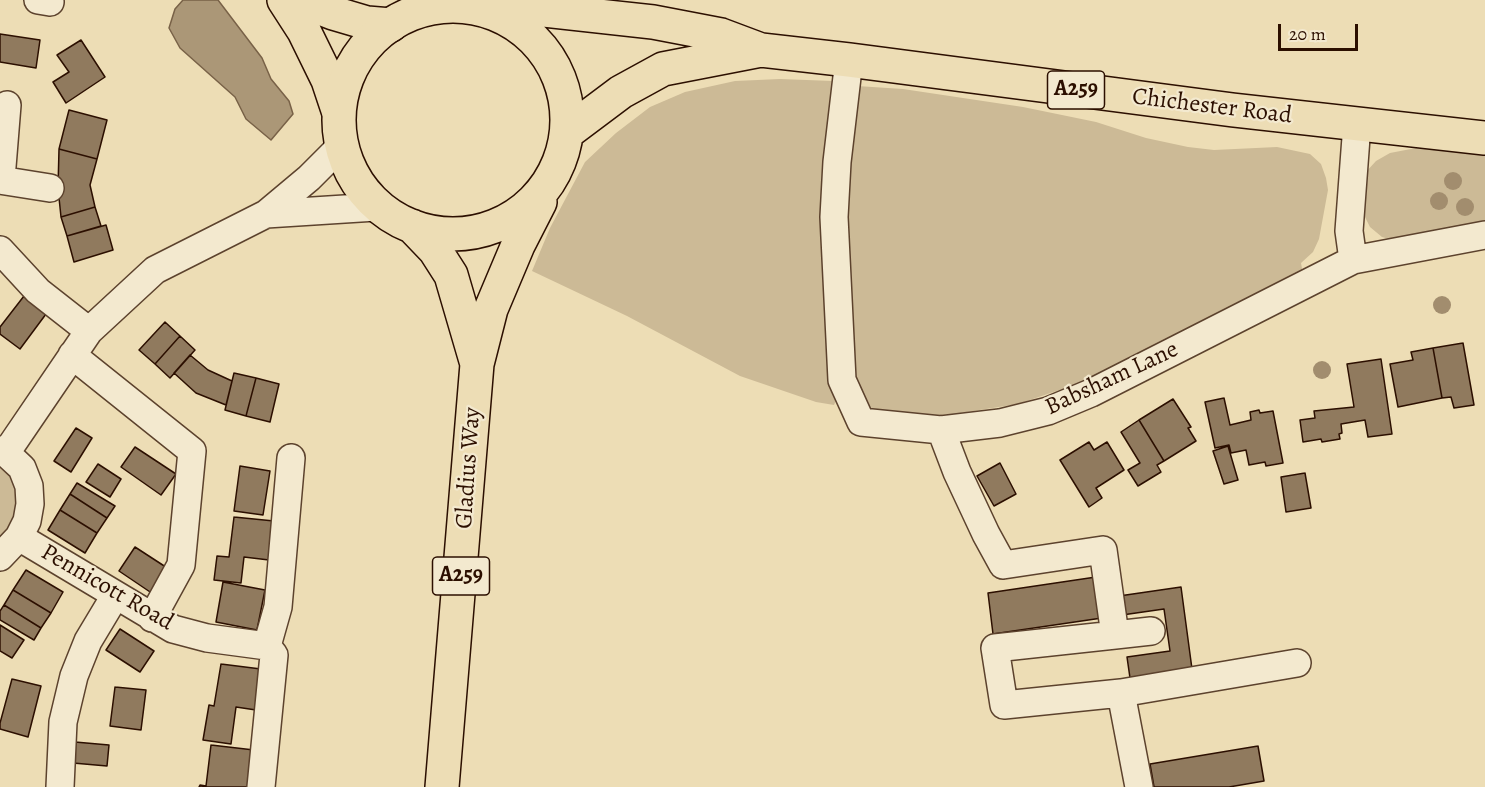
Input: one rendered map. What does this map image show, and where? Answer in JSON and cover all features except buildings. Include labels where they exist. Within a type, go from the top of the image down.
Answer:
[{"type":"main road","points":[[284,0],[304,31],[328,80],[338,110],[340,146],[354,180],[376,207],[412,226],[444,233],[470,235],[501,225],[525,209],[549,184]]},
{"type":"main road","points":[[300,0],[367,23],[391,25]]},
{"type":"main road","points":[[338,110],[344,82],[357,57],[375,35],[428,7],[460,5],[492,11],[524,29],[549,56],[565,90],[569,131]]},
{"type":"main road","name":"Chichester Road","points":[[492,11],[526,8],[653,22],[721,35],[761,50],[1233,110],[1485,138]]},
{"type":"main road","name":"Chichester Road","points":[[569,131],[621,92],[663,69],[761,50]]},
{"type":"main road","name":"Gladius Way","points":[[442,787],[477,364],[491,309],[518,245],[563,157],[569,131]]},
{"type":"main road","name":"Gladius Way","points":[[412,226],[435,250],[451,275],[477,364]]},
{"type":"street","name":"Babsham Lane","points":[[849,60],[837,162],[834,217],[842,380],[861,422],[941,430],[1000,423],[1048,411],[1091,393],[1353,261],[1485,235]]},
{"type":"street","points":[[7,105],[0,179],[50,188]]},
{"type":"street","points":[[1353,261],[1348,231],[1357,124]]},
{"type":"street","points":[[0,557],[19,537],[27,521],[30,504],[28,486],[22,468],[3,452],[89,331],[155,270],[266,213],[309,178],[340,146]]},
{"type":"street","points":[[266,213],[376,207]]},
{"type":"street","points":[[0,250],[38,291],[89,331]]},
{"type":"street","points":[[72,355],[192,451],[181,566],[152,618]]},
{"type":"street","points":[[941,430],[957,472],[1003,565],[1103,550],[1115,635]]},
{"type":"street","points":[[261,787],[274,655],[267,646],[278,607],[291,458]]},
{"type":"street","name":"Pennicott Road","points":[[19,537],[173,629],[207,638],[267,646]]},
{"type":"street","points":[[60,787],[63,722],[74,676],[88,641],[115,596]]},
{"type":"street","points":[[1151,631],[995,648],[1004,705],[1121,693],[1297,663]]},
{"type":"street","points":[[1121,693],[1139,787]]},
{"type":"shaded area","points":[[183,0],[218,0],[262,58],[271,79],[289,101],[293,114],[271,140],[246,119],[235,97],[180,48],[169,28],[175,9]]},
{"type":"shaded area","points":[[780,79],[833,81],[838,396],[834,405],[816,402],[740,376],[627,316],[532,271],[550,228],[585,162],[616,133],[650,107],[685,92],[735,81]]},
{"type":"shaded area","points":[[857,86],[903,89],[1023,107],[1096,122],[1146,138],[1188,147],[1214,150],[1277,147],[1310,154],[1321,164],[1328,190],[1319,239],[1313,252],[1301,263],[1303,274],[1083,382],[1018,404],[919,417],[882,414],[868,408],[858,393],[845,319],[844,238]]},
{"type":"shaded area","points":[[1416,148],[1485,155],[1485,224],[1396,241],[1382,237],[1370,227],[1364,215],[1365,173],[1376,161],[1390,153]]},
{"type":"shaded area","points":[[0,465],[18,480],[16,515],[0,539]]}]
